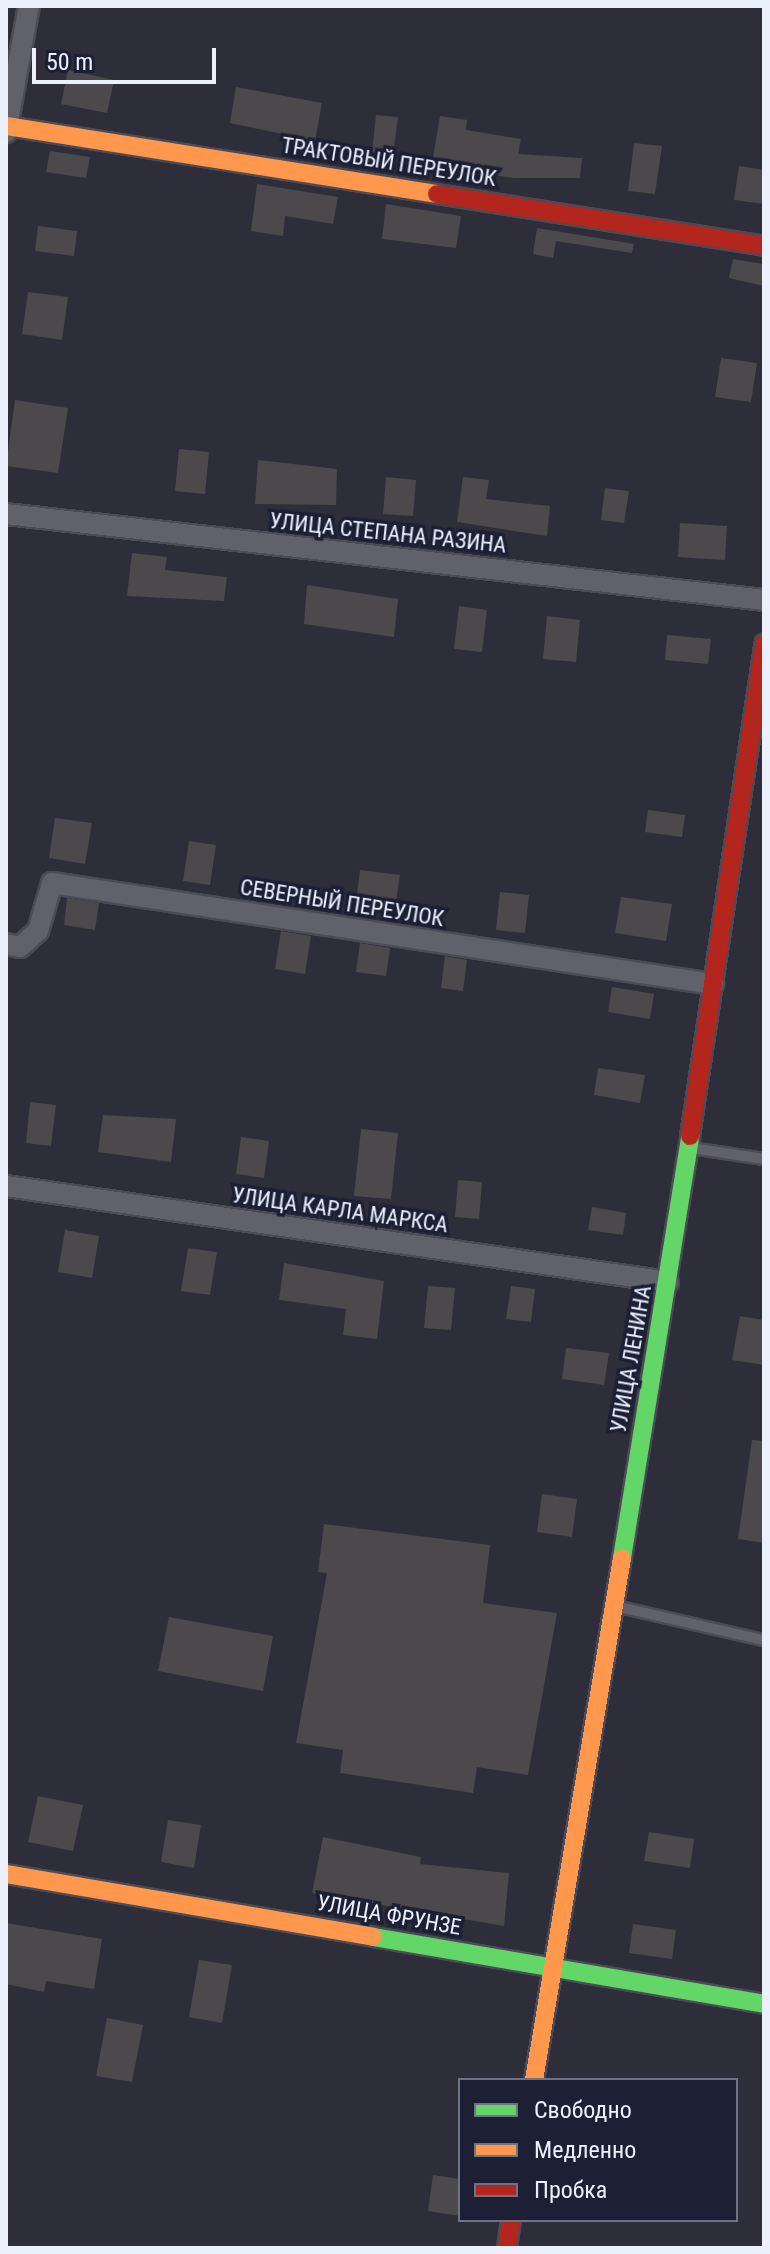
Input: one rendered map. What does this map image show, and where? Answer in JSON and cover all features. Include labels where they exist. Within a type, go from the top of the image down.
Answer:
[{"type":"street","points":[[7,129],[29,6]]},
{"type":"street","name":"ТРАКТОВЫЙ ПЕРЕУЛОК","points":[[7,129],[764,246]]},
{"type":"street","name":"УЛИЦА СТЕПАНА РАЗИНА","points":[[6,514],[764,600]]},
{"type":"street","name":"УЛИЦА ЛЕНИНА","points":[[534,2078],[668,1282],[713,984],[755,768],[764,644]]},
{"type":"street","name":"СЕВЕРНЫЙ ПЕРЕУЛОК","points":[[6,944],[20,947],[38,931],[52,883],[713,984]]},
{"type":"street","name":"УЛИЦА КАРЛА МАРКСА","points":[[6,1186],[668,1282]]},
{"type":"street","name":"УЛИЦА ФРУНЗЕ","points":[[6,1874],[764,2004]]},
{"type":"street","points":[[507,2248],[511,2222]]},
{"type":"lane","points":[[688,1148],[764,1159]]},
{"type":"lane","points":[[613,1606],[764,1640]]},
{"type":"building","points":[[68,70],[114,80],[107,113],[61,104]]},
{"type":"building","points":[[236,87],[322,103],[315,141],[230,123]]},
{"type":"building","points":[[376,115],[398,117],[393,154],[372,152]]},
{"type":"building","points":[[440,116],[467,120],[466,130],[521,139],[518,154],[582,158],[580,178],[514,178],[488,174],[489,166],[433,158]]},
{"type":"building","points":[[634,143],[662,146],[655,194],[628,191]]},
{"type":"building","points":[[50,151],[90,157],[86,178],[46,172]]},
{"type":"building","points":[[739,166],[764,170],[764,204],[734,200]]},
{"type":"building","points":[[257,184],[338,197],[333,224],[285,216],[283,236],[251,231]]},
{"type":"building","points":[[386,204],[461,216],[456,248],[382,239]]},
{"type":"building","points":[[38,226],[77,231],[74,256],[35,251]]},
{"type":"building","points":[[537,228],[634,244],[632,253],[556,241],[553,258],[533,254]]},
{"type":"building","points":[[733,259],[764,264],[764,286],[729,278]]},
{"type":"building","points":[[28,292],[68,297],[62,340],[22,334]]},
{"type":"building","points":[[721,358],[757,363],[751,402],[715,397]]},
{"type":"building","points":[[15,400],[68,408],[58,473],[6,466]]},
{"type":"building","points":[[179,449],[209,452],[205,494],[175,491]]},
{"type":"building","points":[[258,460],[337,469],[336,505],[255,504]]},
{"type":"building","points":[[386,477],[416,480],[413,516],[383,514]]},
{"type":"building","points":[[463,477],[489,480],[486,499],[550,506],[547,536],[457,522]]},
{"type":"building","points":[[605,488],[629,491],[624,523],[601,520]]},
{"type":"building","points":[[680,523],[727,526],[725,560],[678,557]]},
{"type":"building","points":[[132,553],[167,557],[165,570],[227,577],[224,601],[127,596]]},
{"type":"building","points":[[307,585],[398,599],[394,637],[304,624]]},
{"type":"building","points":[[459,606],[487,610],[482,652],[454,649]]},
{"type":"building","points":[[547,616],[580,620],[576,662],[543,659]]},
{"type":"building","points":[[667,635],[711,639],[708,664],[665,660]]},
{"type":"building","points":[[648,810],[685,815],[682,837],[645,832]]},
{"type":"building","points":[[55,818],[92,823],[85,864],[49,858]]},
{"type":"building","points":[[189,841],[216,845],[210,885],[183,881]]},
{"type":"building","points":[[360,870],[400,875],[395,908],[356,903]]},
{"type":"building","points":[[500,892],[529,895],[525,933],[496,930]]},
{"type":"building","points":[[621,897],[672,904],[666,941],[615,933]]},
{"type":"building","points":[[67,898],[99,903],[95,930],[64,925]]},
{"type":"building","points":[[281,931],[311,936],[305,974],[275,969]]},
{"type":"building","points":[[360,943],[390,948],[386,976],[356,972]]},
{"type":"building","points":[[445,956],[467,960],[463,991],[441,988]]},
{"type":"building","points":[[612,987],[654,994],[650,1019],[608,1012]]},
{"type":"building","points":[[598,1068],[645,1075],[640,1103],[594,1095]]},
{"type":"building","points":[[30,1102],[56,1105],[51,1146],[26,1143]]},
{"type":"building","points":[[103,1115],[176,1119],[171,1162],[98,1152]]},
{"type":"building","points":[[361,1129],[398,1133],[391,1199],[354,1196]]},
{"type":"building","points":[[241,1137],[269,1141],[264,1178],[236,1174]]},
{"type":"building","points":[[458,1180],[482,1182],[479,1219],[455,1217]]},
{"type":"building","points":[[592,1207],[626,1213],[623,1235],[588,1230]]},
{"type":"building","points":[[65,1230],[99,1236],[92,1278],[58,1272]]},
{"type":"building","points":[[188,1248],[217,1252],[210,1295],[181,1291]]},
{"type":"building","points":[[284,1263],[384,1281],[377,1339],[343,1335],[346,1309],[279,1300]]},
{"type":"building","points":[[428,1286],[455,1288],[451,1330],[424,1328]]},
{"type":"building","points":[[511,1286],[535,1289],[531,1322],[506,1319]]},
{"type":"building","points":[[740,1316],[764,1320],[764,1365],[732,1360]]},
{"type":"building","points":[[566,1348],[609,1353],[604,1385],[562,1379]]},
{"type":"building","points":[[752,1440],[764,1441],[764,1543],[738,1539]]},
{"type":"building","points":[[542,1494],[577,1499],[572,1537],[537,1532]]},
{"type":"building","points":[[324,1524],[490,1545],[483,1603],[557,1613],[528,1775],[477,1767],[473,1793],[340,1773],[343,1750],[296,1743],[327,1573],[318,1572]]},
{"type":"building","points":[[169,1617],[273,1636],[263,1691],[158,1671]]},
{"type":"building","points":[[38,1796],[83,1805],[73,1851],[28,1842]]},
{"type":"building","points":[[168,1820],[201,1825],[194,1868],[161,1862]]},
{"type":"building","points":[[649,1832],[694,1839],[690,1868],[644,1861]]},
{"type":"building","points":[[323,1837],[421,1857],[420,1864],[509,1873],[504,1926],[312,1893]]},
{"type":"building","points":[[6,1923],[102,1939],[94,1989],[46,1981],[44,1992],[6,1984]]},
{"type":"building","points":[[633,1924],[676,1930],[672,1959],[629,1953]]},
{"type":"building","points":[[199,1960],[232,1965],[222,2023],[189,2017]]},
{"type":"building","points":[[107,2018],[143,2025],[132,2082],[96,2076]]},
{"type":"building","points":[[433,2175],[458,2179],[458,2216],[428,2211]]},
{"type":"traffic: fast","points":[[622,1558],[690,1136]]},
{"type":"traffic: fast","points":[[373,1937],[764,2004]]},
{"type":"traffic: slow","points":[[7,126],[437,194]]},
{"type":"traffic: slow","points":[[534,2078],[622,1558]]},
{"type":"traffic: slow","points":[[6,1874],[373,1937]]},
{"type":"traffic: jam","points":[[437,194],[764,246]]},
{"type":"traffic: jam","points":[[690,1136],[764,644]]},
{"type":"traffic: jam","points":[[507,2248],[511,2222]]}]
